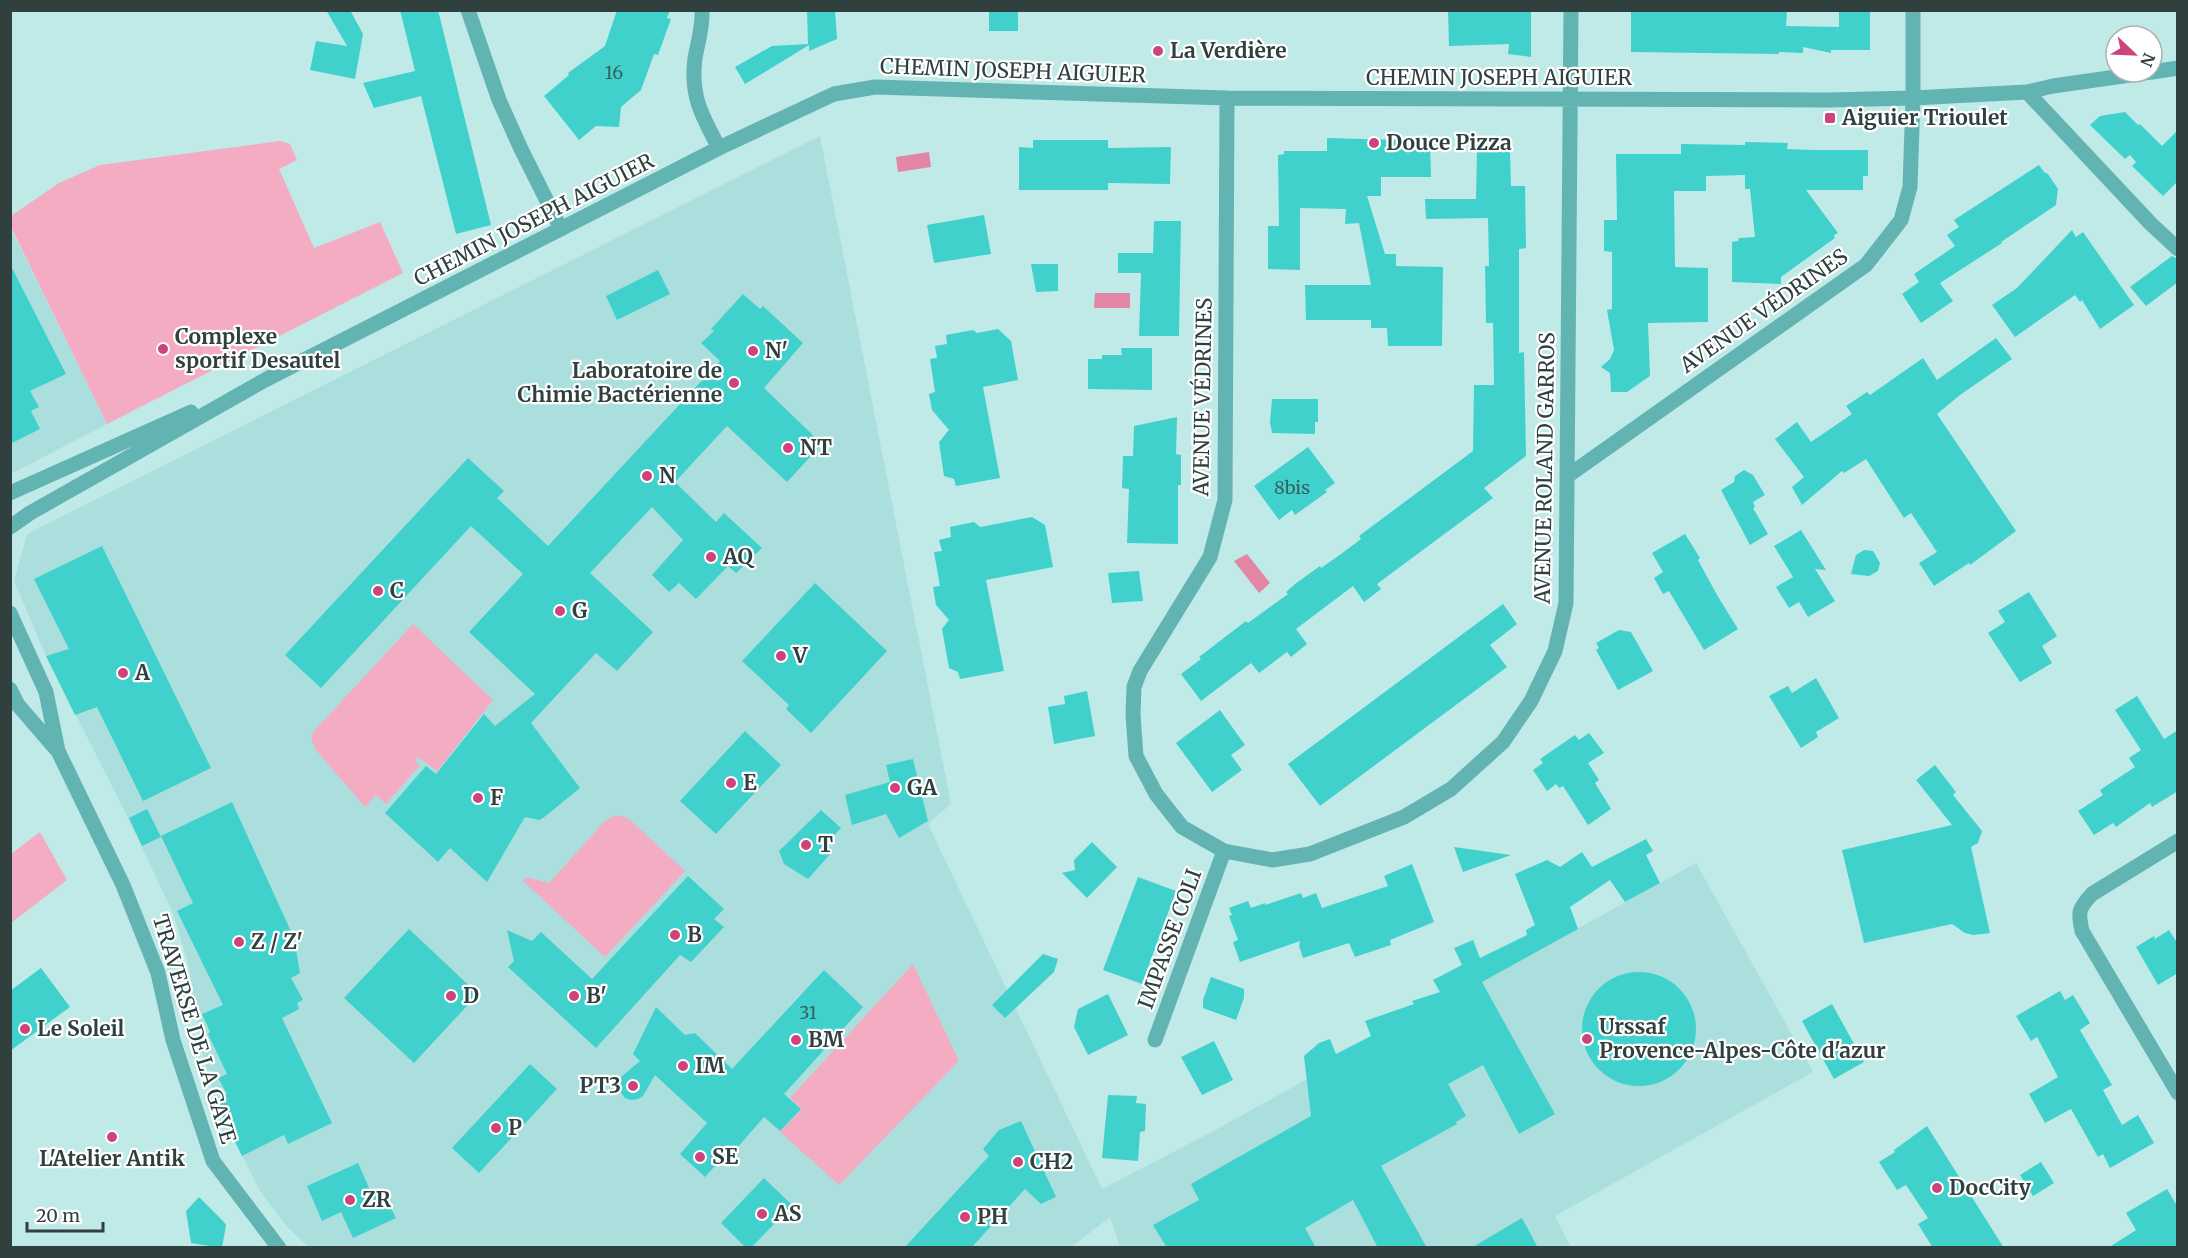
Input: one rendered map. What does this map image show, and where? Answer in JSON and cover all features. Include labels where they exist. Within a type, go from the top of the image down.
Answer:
[{"type":"street","points":[[468,10],[499,100],[561,229]]},
{"type":"street","points":[[702,10],[703,24],[695,59],[695,87],[699,110],[719,148]]},
{"type":"street","name":"AVENUE ROLAND GARROS","points":[[1224,851],[1272,860],[1310,854],[1404,817],[1451,789],[1503,742],[1532,701],[1555,651],[1566,603],[1566,514],[1569,475],[1571,10]]},
{"type":"street","name":"AVENUE VÉDRINES","points":[[1569,475],[1866,265],[1901,220],[1910,187],[1914,98],[1913,10]]},
{"type":"street","name":"CHEMIN JOSEPH AIGUIER","points":[[10,526],[265,380],[719,148],[834,94],[875,87],[1227,98],[1817,100],[2027,92],[2104,79]]},
{"type":"street","points":[[2027,92],[2151,224],[2178,249]]},
{"type":"street","name":"AVENUE VÉDRINES","points":[[1224,851],[1182,827],[1156,794],[1136,756],[1133,715],[1134,687],[1140,671],[1210,557],[1225,500],[1227,98]]},
{"type":"street","name":"CHEMIN JOSEPH AIGUIER","points":[[10,493],[265,380]]},
{"type":"street","name":"TRAVERSE DE LA GAYE","points":[[10,613],[46,692],[58,751],[123,885],[146,939],[158,973],[173,1040],[213,1161],[276,1246]]},
{"type":"street","name":"TRAVERSE DE LA GAYE","points":[[10,689],[18,705],[58,751]]},
{"type":"street","points":[[2178,841],[2092,894],[2081,906],[2080,920],[2082,931],[2178,1093]]},
{"type":"street","name":"IMPASSE COLI","points":[[1155,1040],[1224,851]]},
{"type":"shaded area","points":[[820,136],[951,804],[928,824],[1102,1189],[1210,1133],[1696,863],[1813,1072],[1555,1216],[1571,1247],[1120,1247],[1110,1217],[1070,1248],[309,1247],[287,1227],[260,1191],[217,1106],[203,1055],[188,962],[172,911],[46,656],[14,581],[27,534]]},
{"type":"shaded area","name":"Complexe sportif Desautel","points":[[280,141],[290,144],[297,160],[279,169],[314,248],[380,222],[403,273],[107,424],[11,227],[11,216],[59,183],[100,165]]},
{"type":"shaded area","points":[[929,152],[931,167],[898,172],[896,157]]},
{"type":"shaded area","points":[[10,227],[107,424],[11,474],[10,474]]},
{"type":"shaded area","points":[[1095,293],[1130,293],[1130,308],[1094,308]]},
{"type":"shaded area","points":[[1247,554],[1270,583],[1259,593],[1234,561]]},
{"type":"shaded area","points":[[413,624],[493,700],[437,771],[418,757],[415,761],[420,765],[386,804],[376,795],[365,807],[315,749],[311,737]]},
{"type":"shaded area","points":[[615,815],[628,818],[685,871],[605,957],[523,881],[526,877],[549,883],[604,822]]},
{"type":"shaded area","points":[[40,832],[67,880],[11,923],[11,854]]},
{"type":"shaded area","points":[[913,964],[959,1061],[839,1185],[780,1132],[802,1109],[790,1098]]},
{"type":"building","points":[[326,10],[350,10],[363,34],[355,79],[310,70],[316,41],[347,46]]},
{"type":"building","points":[[400,10],[438,10],[491,225],[456,234],[421,96],[374,108],[363,83],[415,71]]},
{"type":"building","points":[[617,10],[670,10],[667,18],[671,19],[658,55],[654,54],[641,90],[621,107],[619,127],[596,126],[579,140],[544,96],[569,75],[568,73],[605,46]]},
{"type":"building","points":[[807,10],[835,10],[837,39],[809,51],[809,45],[745,84],[735,67],[772,46],[808,44]]},
{"type":"building","points":[[989,10],[1018,10],[1018,31],[989,31]]},
{"type":"building","points":[[1448,10],[1531,10],[1531,57],[1508,54],[1509,44],[1449,46]]},
{"type":"building","points":[[1631,10],[1787,10],[1786,26],[1839,27],[1839,10],[1870,10],[1870,50],[1831,50],[1831,53],[1803,47],[1803,53],[1779,52],[1779,54],[1631,52]]},
{"type":"building","points":[[2125,112],[2162,146],[2178,130],[2178,181],[2163,196],[2132,166],[2136,162],[2130,155],[2125,159],[2090,125],[2100,116]]},
{"type":"building","points":[[1327,138],[1430,141],[1431,177],[1381,177],[1381,196],[1367,196],[1385,254],[1396,254],[1396,266],[1443,267],[1442,346],[1388,346],[1387,328],[1371,328],[1371,320],[1306,320],[1305,285],[1371,285],[1359,223],[1345,224],[1346,209],[1300,208],[1300,270],[1268,269],[1268,226],[1279,226],[1278,155],[1284,154],[1284,151],[1327,151]]},
{"type":"building","points":[[1033,140],[1108,140],[1108,148],[1171,147],[1170,184],[1108,183],[1108,190],[1019,190],[1019,147],[1033,148]]},
{"type":"building","points":[[1745,142],[1788,143],[1787,149],[1868,150],[1868,176],[1863,176],[1863,190],[1806,190],[1838,233],[1834,235],[1835,238],[1781,277],[1781,284],[1732,282],[1732,242],[1738,241],[1739,238],[1755,237],[1750,189],[1745,189],[1745,175],[1706,176],[1706,191],[1674,191],[1675,267],[1708,268],[1708,322],[1648,323],[1650,376],[1627,392],[1611,392],[1610,373],[1601,367],[1610,359],[1614,350],[1607,310],[1612,309],[1612,252],[1604,251],[1604,220],[1617,220],[1616,154],[1681,154],[1681,144],[1745,145]]},
{"type":"building","points":[[1477,152],[1510,152],[1511,186],[1525,186],[1526,248],[1519,249],[1519,353],[1524,352],[1526,456],[1484,488],[1493,498],[1377,584],[1381,589],[1364,602],[1353,586],[1296,629],[1307,644],[1291,657],[1287,652],[1259,673],[1251,663],[1201,701],[1181,674],[1201,659],[1199,657],[1246,621],[1248,623],[1288,594],[1286,592],[1295,584],[1341,554],[1361,539],[1359,536],[1473,451],[1474,385],[1494,385],[1493,323],[1486,323],[1485,266],[1489,266],[1488,218],[1426,219],[1425,199],[1476,199]]},
{"type":"building","points":[[2039,165],[2058,189],[2056,205],[1940,283],[1953,301],[1921,323],[1902,294],[1919,282],[1914,274],[1955,246],[1947,235],[1959,227],[1954,220]]},
{"type":"building","points":[[984,215],[991,254],[934,263],[927,225]]},
{"type":"building","points":[[1154,221],[1181,221],[1179,336],[1139,336],[1141,273],[1118,273],[1118,253],[1153,253]]},
{"type":"building","points":[[2072,230],[2076,237],[2083,232],[2134,305],[2100,329],[2082,300],[2080,302],[2075,295],[2015,337],[1992,305],[2017,288]]},
{"type":"building","points":[[2172,256],[2178,259],[2178,282],[2146,306],[2130,287]]},
{"type":"building","points":[[10,264],[66,374],[30,391],[39,407],[31,411],[40,429],[10,444]]},
{"type":"building","points":[[1031,264],[1058,264],[1058,291],[1036,292]]},
{"type":"building","points":[[658,270],[670,294],[617,320],[606,296]]},
{"type":"building","points":[[743,294],[760,309],[763,306],[803,343],[764,388],[822,444],[787,482],[727,426],[675,482],[716,522],[724,513],[762,548],[736,573],[728,566],[696,599],[679,583],[669,592],[652,575],[683,540],[652,507],[590,573],[653,632],[617,671],[596,653],[531,723],[580,788],[543,818],[539,820],[525,817],[487,882],[450,848],[438,862],[385,813],[426,766],[436,774],[484,714],[495,726],[535,694],[469,632],[523,574],[471,526],[321,688],[285,655],[468,458],[504,491],[497,498],[548,546],[720,361],[701,343],[714,331],[711,329]]},
{"type":"building","points":[[998,329],[1011,341],[1018,380],[983,387],[1000,478],[956,486],[954,479],[944,476],[939,442],[949,430],[932,410],[929,394],[935,392],[930,359],[937,358],[935,346],[947,344],[946,335],[973,330],[977,333]]},
{"type":"building","points":[[1996,338],[2012,359],[1937,414],[2016,531],[1970,565],[1969,563],[1934,586],[1919,563],[1937,552],[1911,513],[1904,518],[1866,459],[1844,473],[1842,471],[1802,505],[1792,487],[1804,477],[1775,439],[1797,422],[1811,442],[1852,414],[1846,406],[1867,392],[1870,395],[1923,358],[1937,380]]},
{"type":"building","points":[[1121,348],[1152,348],[1152,390],[1088,389],[1088,359],[1102,359],[1102,355],[1122,355]]},
{"type":"building","points":[[1272,399],[1318,399],[1318,422],[1315,422],[1315,434],[1272,433],[1270,422]]},
{"type":"building","points":[[1177,417],[1176,454],[1181,455],[1181,485],[1178,485],[1178,544],[1127,543],[1129,489],[1122,488],[1123,456],[1133,456],[1134,426]]},
{"type":"building","points":[[1308,447],[1335,483],[1325,490],[1327,492],[1295,515],[1292,510],[1279,520],[1254,486]]},
{"type":"building","points":[[1744,470],[1753,475],[1765,495],[1753,502],[1755,507],[1753,508],[1768,534],[1750,545],[1721,490],[1734,482],[1735,476]]},
{"type":"building","points":[[1032,517],[1045,525],[1053,567],[986,580],[1004,671],[960,679],[958,672],[949,668],[942,629],[949,620],[936,605],[933,587],[940,586],[934,552],[942,551],[939,540],[951,537],[950,527],[974,522],[980,527]]},
{"type":"building","points":[[1801,530],[1826,570],[1815,569],[1835,601],[1808,617],[1799,602],[1789,608],[1776,587],[1793,577],[1774,546]]},
{"type":"building","points":[[1685,534],[1738,629],[1704,650],[1669,591],[1663,594],[1654,578],[1663,572],[1652,553]]},
{"type":"building","name":"A","points":[[102,546],[211,768],[143,801],[97,707],[75,715],[46,656],[69,649],[34,579]]},
{"type":"building","points":[[1864,550],[1873,551],[1880,563],[1878,571],[1869,576],[1851,574],[1856,555]]},
{"type":"building","points":[[1139,571],[1143,601],[1112,603],[1108,573]]},
{"type":"building","name":"V","points":[[815,583],[887,651],[811,733],[786,709],[789,705],[742,661]]},
{"type":"building","points":[[2029,592],[2057,636],[2042,646],[2052,663],[2020,682],[1988,633],[2005,622],[1998,611]]},
{"type":"building","points":[[1503,604],[1517,624],[1490,645],[1507,667],[1320,806],[1288,764]]},
{"type":"building","points":[[1619,630],[1631,632],[1653,671],[1618,690],[1596,650],[1599,648],[1596,643]]},
{"type":"building","points":[[1816,678],[1839,718],[1816,732],[1818,737],[1801,748],[1769,696],[1788,686],[1792,693]]},
{"type":"building","points":[[1087,691],[1095,736],[1054,744],[1048,707],[1065,704],[1064,696]]},
{"type":"building","points":[[2137,696],[2164,739],[2178,730],[2178,791],[2152,807],[2150,803],[2116,827],[2113,823],[2094,835],[2078,811],[2103,795],[2100,790],[2135,767],[2129,758],[2141,750],[2115,710]]},
{"type":"building","points":[[1220,710],[1245,745],[1231,755],[1242,770],[1212,792],[1176,743]]},
{"type":"building","name":"E","points":[[745,731],[781,765],[716,834],[680,801]]},
{"type":"building","points":[[1589,733],[1604,753],[1588,763],[1599,780],[1595,783],[1611,809],[1588,825],[1563,786],[1559,788],[1556,784],[1547,791],[1533,770],[1543,763],[1540,759],[1575,735],[1579,740]]},
{"type":"building","name":"GA","points":[[913,759],[928,821],[899,838],[886,814],[852,825],[845,795],[890,782],[886,765]]},
{"type":"building","points":[[1935,765],[1956,792],[1953,795],[1982,831],[1978,843],[1971,847],[1990,933],[1973,935],[1965,933],[1952,924],[1864,943],[1842,850],[1952,825],[1916,780]]},
{"type":"building","name":"Z / Z'","points":[[232,802],[294,938],[300,973],[291,978],[303,1000],[297,1003],[299,1009],[282,1018],[332,1123],[288,1144],[284,1135],[242,1156],[214,1099],[227,1094],[218,1078],[227,1074],[208,1034],[210,1032],[202,1014],[223,1005],[177,911],[193,903],[161,836]]},
{"type":"building","points":[[147,809],[161,837],[142,846],[129,818]]},
{"type":"building","name":"T","points":[[821,810],[841,828],[828,842],[832,852],[808,879],[784,864],[779,851]]},
{"type":"building","points":[[1646,839],[1653,851],[1646,855],[1660,883],[1625,902],[1610,880],[1570,907],[1578,929],[1482,982],[1555,1114],[1519,1134],[1483,1065],[1448,1084],[1466,1116],[1456,1122],[1457,1124],[1381,1166],[1427,1248],[1378,1248],[1353,1200],[1305,1228],[1316,1248],[1167,1248],[1153,1225],[1199,1200],[1191,1184],[1311,1116],[1304,1056],[1319,1043],[1330,1039],[1336,1054],[1371,1036],[1365,1021],[1414,1004],[1412,1001],[1440,992],[1433,980],[1462,965],[1454,948],[1473,940],[1480,958],[1527,935],[1526,930],[1535,925],[1515,874],[1547,860],[1560,867],[1582,852],[1592,867]]},
{"type":"building","points":[[1092,842],[1117,867],[1087,898],[1062,873],[1075,870],[1074,860]]},
{"type":"building","points":[[1454,847],[1511,855],[1463,872]]},
{"type":"building","points":[[1412,864],[1434,922],[1390,940],[1391,945],[1355,957],[1349,943],[1303,958],[1299,946],[1300,941],[1240,962],[1233,942],[1238,940],[1229,916],[1232,915],[1229,908],[1248,901],[1251,908],[1301,893],[1303,898],[1316,893],[1322,908],[1388,886],[1384,876]]},
{"type":"building","points":[[688,876],[724,909],[714,919],[724,927],[691,962],[680,955],[596,1048],[508,967],[514,961],[507,930],[532,941],[541,932],[592,979]]},
{"type":"building","points":[[1138,877],[1176,891],[1142,984],[1103,970]]},
{"type":"building","name":"D","points":[[409,929],[478,994],[414,1063],[344,998]]},
{"type":"building","points":[[2169,930],[2178,944],[2178,973],[2158,985],[2136,947]]},
{"type":"building","points":[[1043,954],[1058,959],[1054,972],[1005,1018],[992,1005]]},
{"type":"building","name":"Le Soleil","points":[[41,968],[70,1007],[10,1051],[10,991]]},
{"type":"building","points":[[824,970],[863,1007],[784,1094],[801,1109],[780,1131],[764,1117],[736,1149],[733,1146],[705,1177],[680,1154],[707,1123],[655,1075],[643,1096],[638,1099],[625,1098],[619,1090],[618,1083],[621,1077],[640,1061],[633,1054],[656,1007],[685,1035],[695,1033],[732,1069]]},
{"type":"building","points":[[1639,972],[1661,977],[1679,989],[1691,1007],[1696,1029],[1691,1051],[1679,1069],[1661,1081],[1639,1086],[1617,1081],[1599,1069],[1587,1051],[1582,1029],[1587,1007],[1599,989],[1617,977]]},
{"type":"building","points":[[1211,977],[1244,989],[1244,998],[1236,1020],[1203,1008],[1203,1000]]},
{"type":"building","points":[[2060,991],[2065,1000],[2073,995],[2090,1023],[2080,1030],[2112,1085],[2103,1090],[2122,1125],[2138,1115],[2154,1143],[2110,1168],[2103,1154],[2098,1157],[2071,1109],[2045,1123],[2029,1094],[2058,1077],[2037,1037],[2031,1041],[2016,1016]]},
{"type":"building","points":[[1108,994],[1128,1035],[1088,1055],[1074,1027],[1078,1009]]},
{"type":"building","points":[[1832,1004],[1864,1062],[1834,1079],[1802,1021]]},
{"type":"building","points":[[1214,1041],[1233,1080],[1202,1095],[1181,1057]]},
{"type":"building","name":"P","points":[[530,1064],[557,1089],[479,1173],[452,1148]]},
{"type":"building","points":[[1108,1095],[1137,1096],[1136,1103],[1146,1104],[1145,1131],[1140,1132],[1138,1161],[1102,1158]]},
{"type":"building","points":[[1021,1121],[1056,1197],[1041,1204],[1025,1189],[971,1248],[904,1248],[989,1156],[983,1149],[999,1130]]},
{"type":"building","name":"DocCity","points":[[1927,1126],[2004,1248],[1933,1248],[1918,1224],[1928,1218],[1906,1185],[1897,1190],[1879,1162]]},
{"type":"building","points":[[2041,1162],[2054,1183],[2033,1196],[2020,1175]]},
{"type":"building","name":"ZR","points":[[358,1163],[373,1197],[383,1193],[396,1218],[353,1238],[341,1212],[322,1221],[307,1186]]},
{"type":"building","name":"AS","points":[[764,1178],[792,1205],[751,1248],[746,1248],[721,1223]]},
{"type":"building","points":[[2167,1189],[2178,1207],[2178,1248],[2108,1248],[2136,1230],[2126,1213]]},
{"type":"building","points":[[199,1197],[226,1225],[222,1248],[191,1243],[186,1211]]},
{"type":"building","points":[[1522,1218],[1538,1248],[1471,1248]]},
{"type":"place","name":"La Verdière","points":[[1158,51]]},
{"type":"place","name":"Aiguier Trioulet","points":[[1830,118]]},
{"type":"place","name":"Douce Pizza","points":[[1374,143]]},
{"type":"place","name":"Complexe sportif Desautel","points":[[163,349]]},
{"type":"place","name":"N'","points":[[753,351]]},
{"type":"place","name":"Laboratoire de Chimie Bactérienne","points":[[734,383]]},
{"type":"place","name":"NT","points":[[788,448]]},
{"type":"place","name":"N","points":[[647,476]]},
{"type":"place","name":"AQ","points":[[711,557]]},
{"type":"place","name":"C","points":[[378,591]]},
{"type":"place","name":"G","points":[[560,611]]},
{"type":"place","name":"V","points":[[781,656]]},
{"type":"place","name":"A","points":[[123,673]]},
{"type":"place","name":"E","points":[[731,783]]},
{"type":"place","name":"GA","points":[[895,788]]},
{"type":"place","name":"F","points":[[478,798]]},
{"type":"place","name":"T","points":[[806,845]]},
{"type":"place","name":"B","points":[[675,935]]},
{"type":"place","name":"Z / Z'","points":[[239,942]]},
{"type":"place","name":"D","points":[[451,996]]},
{"type":"place","name":"B'","points":[[574,996]]},
{"type":"place","name":"Le Soleil","points":[[25,1029]]},
{"type":"place","name":"Urssaf Provence-Alpes-Côte d'azur","points":[[1587,1039]]},
{"type":"place","name":"BM","points":[[796,1040]]},
{"type":"place","name":"IM","points":[[683,1066]]},
{"type":"place","name":"PT3","points":[[633,1086]]},
{"type":"place","name":"P","points":[[496,1128]]},
{"type":"place","name":"L'Atelier Antik","points":[[112,1137]]},
{"type":"place","name":"SE","points":[[700,1157]]},
{"type":"place","name":"CH2","points":[[1018,1162]]},
{"type":"place","name":"DocCity","points":[[1937,1188]]},
{"type":"place","name":"ZR","points":[[350,1200]]},
{"type":"place","name":"AS","points":[[762,1214]]},
{"type":"place","name":"PH","points":[[965,1217]]}]
